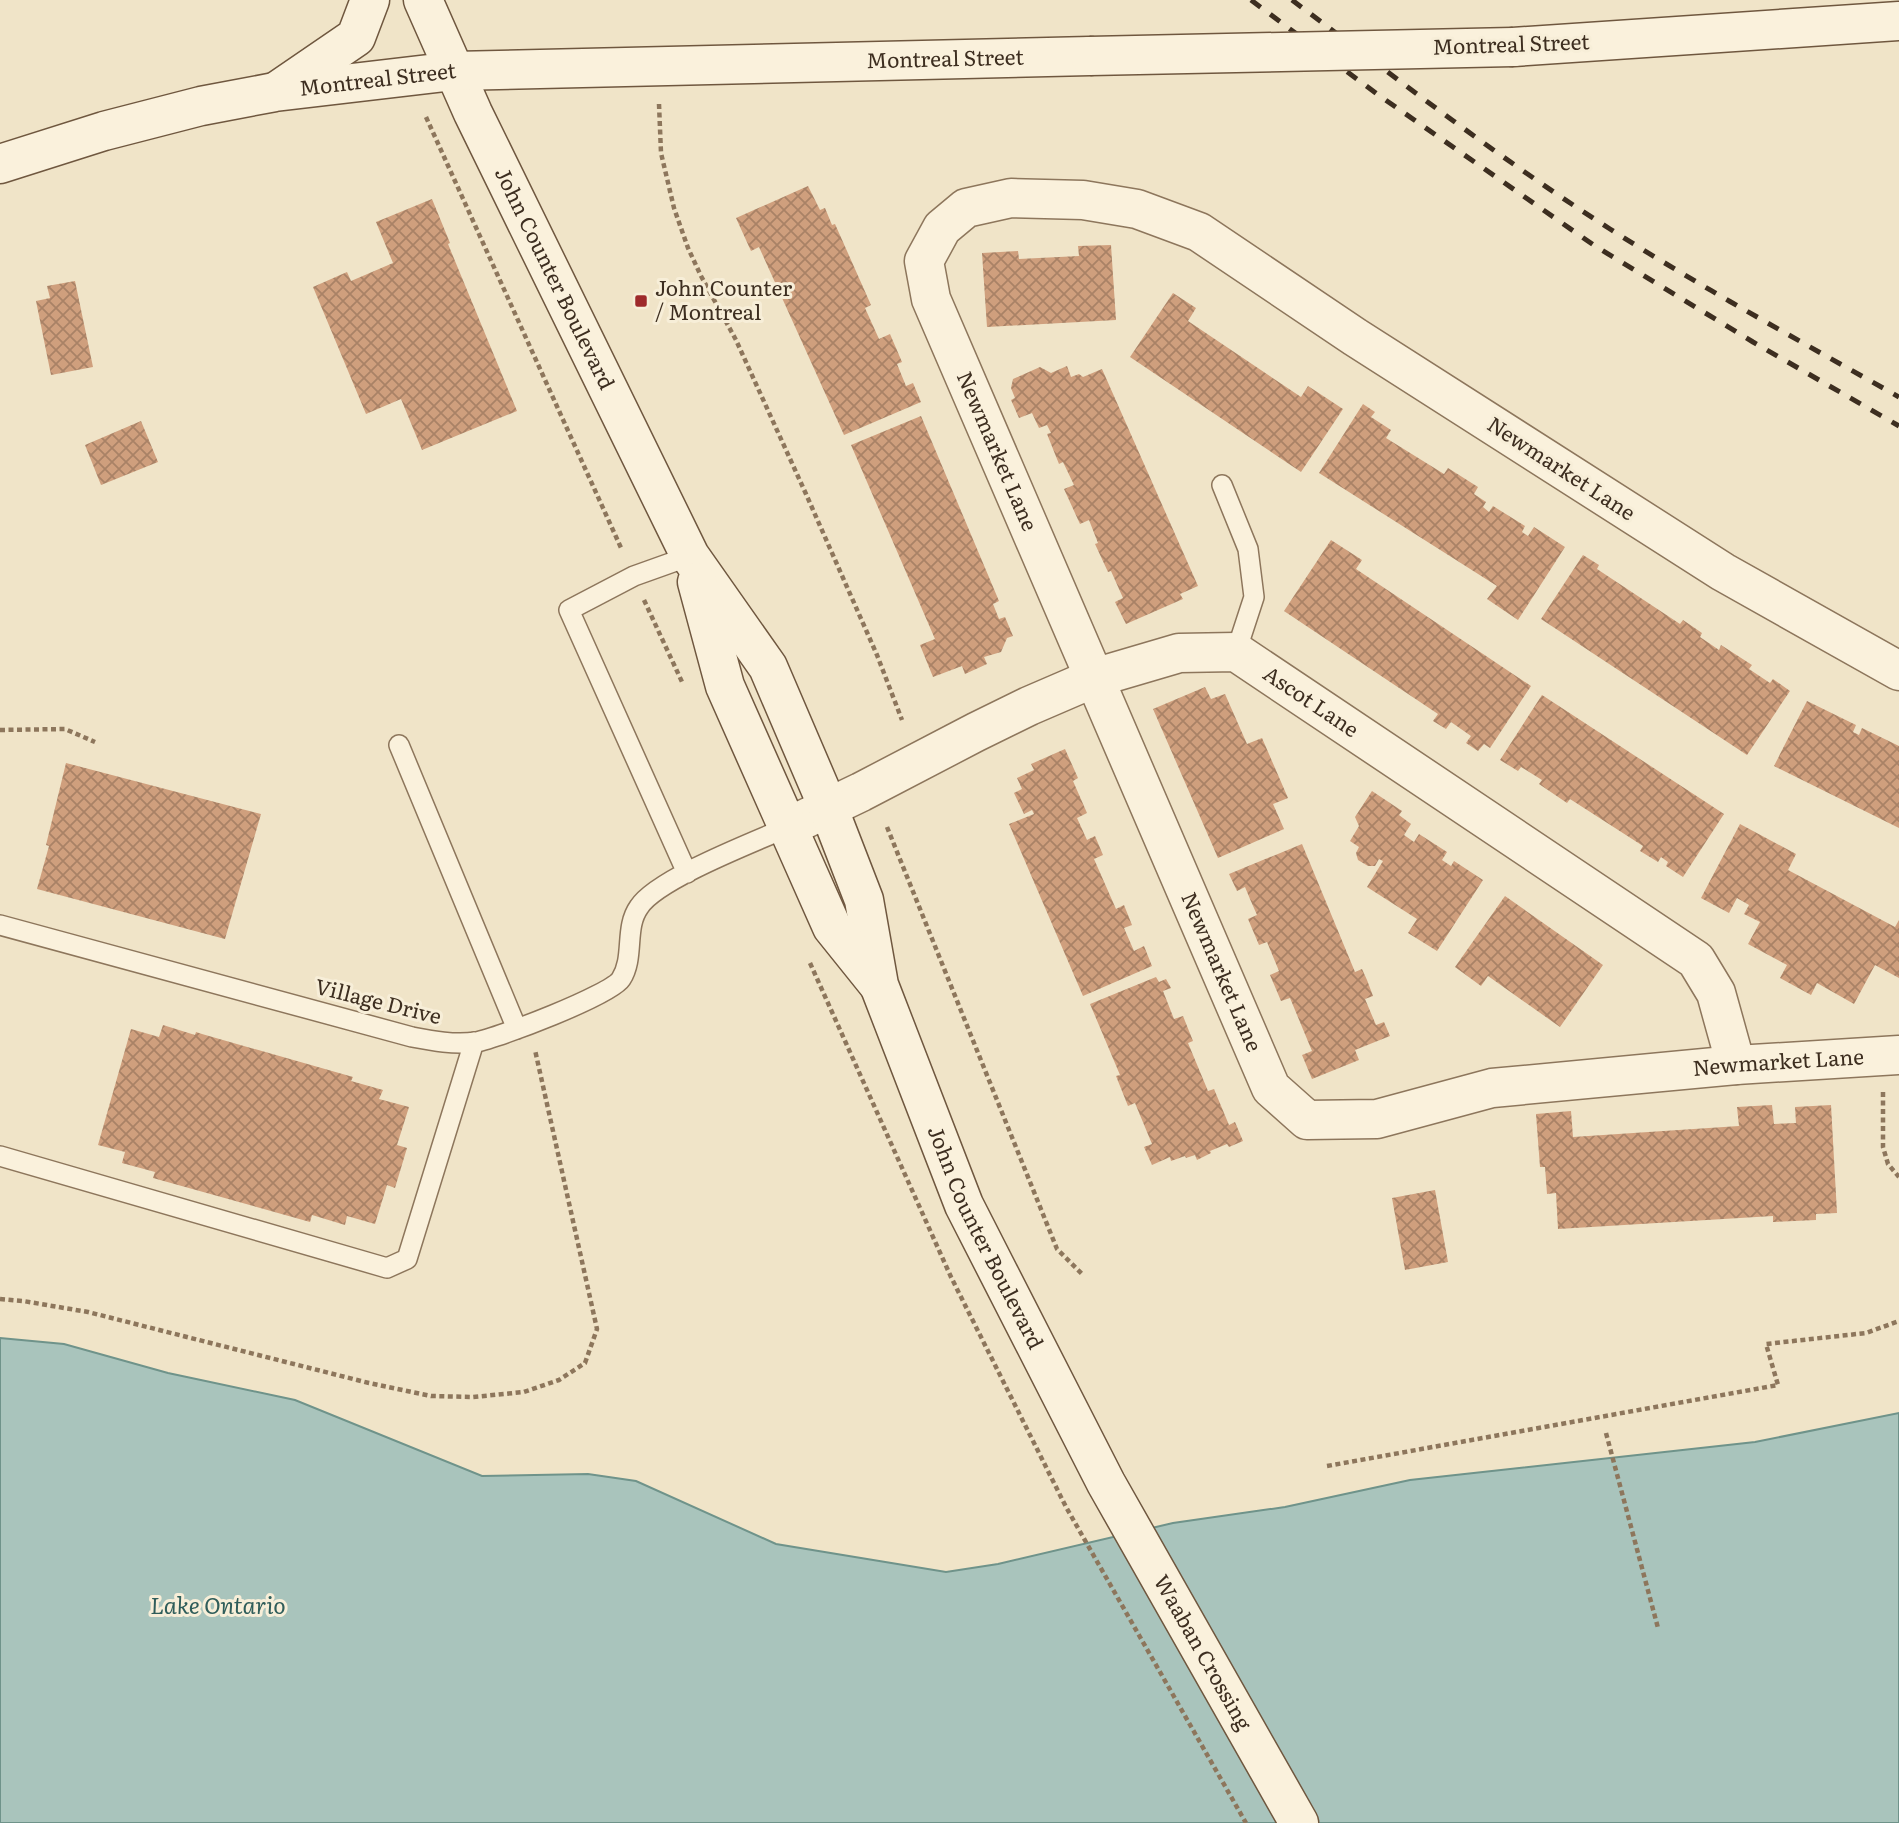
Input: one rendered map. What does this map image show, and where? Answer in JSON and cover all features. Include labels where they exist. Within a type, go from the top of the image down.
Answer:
[{"type":"main road","points":[[275,92],[356,37],[370,0]]},
{"type":"main road","name":"John Counter Boulevard","points":[[423,0],[479,125],[690,556],[768,667],[828,807],[864,900],[879,985],[964,1205],[1106,1483]]},
{"type":"main road","name":"Montreal Street","points":[[0,164],[104,131],[176,112],[275,92],[454,71],[1513,47],[1899,21]]},
{"type":"main road","name":"Newmarket Lane","points":[[1891,1056],[1736,1065],[1492,1088],[1377,1119],[1307,1120],[1271,1088],[931,299],[924,261],[942,228],[966,208],[1011,198],[1083,200],[1137,209],[1199,232],[1355,337],[1723,572],[1899,671]]},
{"type":"main road","name":"John Counter Boulevard","points":[[690,556],[725,686],[832,927],[879,985]]},
{"type":"main road","points":[[788,827],[998,721],[1094,678],[1179,653],[1236,652]]},
{"type":"main road","name":"Ascot Lane","points":[[1236,652],[1696,960],[1716,993],[1736,1065]]},
{"type":"main road","name":"Waaban Crossing","points":[[1106,1483],[1299,1823]]},
{"type":"lane","points":[[1222,485],[1248,549],[1254,597],[1236,652]]},
{"type":"lane","points":[[687,873],[569,610],[634,576],[690,556]]},
{"type":"lane","points":[[399,745],[517,1029]]},
{"type":"lane","name":"Village Drive","points":[[0,925],[412,1037],[444,1043],[474,1042],[498,1037],[600,995],[621,980],[630,955],[631,929],[638,907],[660,888],[687,873],[788,827]]},
{"type":"lane","points":[[0,1156],[387,1268],[407,1259],[474,1042]]},
{"type":"path","points":[[659,103],[661,153],[674,208],[688,248],[736,340],[806,494],[877,655],[902,720]]},
{"type":"path","points":[[426,117],[685,688]]},
{"type":"path","points":[[0,730],[65,729],[95,742]]},
{"type":"path","points":[[887,827],[1057,1249],[1083,1275]]},
{"type":"path","points":[[0,1299],[88,1312],[369,1383],[431,1396],[473,1398],[524,1392],[559,1380],[585,1363],[597,1329],[534,1049]]},
{"type":"path","points":[[1891,1056],[1883,1147],[1888,1164],[1899,1177]]},
{"type":"path","points":[[1326,1466],[1778,1385],[1766,1344],[1866,1333],[1899,1321]]},
{"type":"path","points":[[1606,1433],[1658,1628]]},
{"type":"path","points":[[1066,1507],[1246,1823]]},
{"type":"water","name":"Lake Ontario","points":[[0,1338],[64,1344],[168,1373],[295,1400],[482,1476],[588,1474],[636,1481],[776,1544],[946,1572],[998,1564],[1173,1523],[1285,1507],[1410,1480],[1755,1442],[1899,1413],[1899,1823],[0,1823]]},
{"type":"building","points":[[808,186],[820,210],[825,208],[832,225],[835,224],[871,305],[865,308],[879,339],[890,334],[902,362],[897,364],[906,386],[913,383],[921,402],[844,435],[759,247],[751,251],[736,218]]},
{"type":"building","points":[[432,199],[517,411],[422,450],[401,399],[366,414],[313,287],[347,272],[351,281],[393,263],[376,222]]},
{"type":"building","points":[[1111,245],[1116,320],[987,327],[982,253],[1018,251],[1019,259],[1079,256],[1078,246]]},
{"type":"building","points":[[75,281],[93,367],[51,375],[36,301],[50,298],[47,286]]},
{"type":"building","points":[[1173,293],[1196,308],[1188,321],[1301,397],[1308,386],[1343,409],[1301,472],[1130,357]]},
{"type":"building","points":[[1067,366],[1071,377],[1079,374],[1083,377],[1102,369],[1198,586],[1180,594],[1183,599],[1126,624],[1115,602],[1123,598],[1095,544],[1098,543],[1089,520],[1080,524],[1064,489],[1074,485],[1063,462],[1059,464],[1047,434],[1051,433],[1047,425],[1039,428],[1032,413],[1019,418],[1011,400],[1015,398],[1011,388],[1013,379],[1040,367],[1051,373]]},
{"type":"building","points":[[1363,404],[1375,412],[1371,417],[1391,430],[1386,438],[1444,474],[1448,468],[1478,487],[1474,494],[1486,502],[1483,507],[1489,512],[1493,506],[1525,526],[1522,532],[1528,536],[1534,527],[1565,547],[1518,620],[1487,599],[1497,586],[1319,473]]},
{"type":"building","points":[[921,416],[999,601],[993,604],[999,619],[1005,617],[1013,636],[1007,638],[1001,652],[984,657],[987,664],[965,674],[962,666],[933,677],[920,645],[935,639],[851,445]]},
{"type":"building","points":[[141,421],[158,462],[101,485],[85,445]]},
{"type":"building","points":[[1331,540],[1362,560],[1356,569],[1531,686],[1490,748],[1484,744],[1478,751],[1466,743],[1471,736],[1451,722],[1446,729],[1433,721],[1438,714],[1284,611]]},
{"type":"building","points":[[1583,555],[1599,565],[1597,569],[1680,624],[1683,620],[1702,633],[1700,637],[1719,650],[1721,645],[1752,665],[1749,669],[1770,683],[1773,679],[1790,691],[1747,755],[1541,619]]},
{"type":"building","points":[[1205,687],[1211,699],[1225,694],[1247,744],[1262,738],[1288,798],[1273,804],[1284,829],[1218,858],[1153,709]]},
{"type":"building","points":[[1542,695],[1724,814],[1683,877],[1666,866],[1668,862],[1661,857],[1658,862],[1640,851],[1643,846],[1570,799],[1567,803],[1539,784],[1542,780],[1521,767],[1518,771],[1500,760]]},
{"type":"building","points":[[1807,701],[1856,725],[1853,732],[1859,735],[1862,728],[1899,746],[1899,828],[1774,766]]},
{"type":"building","points":[[1065,749],[1078,778],[1073,781],[1087,813],[1077,818],[1087,840],[1095,836],[1103,855],[1094,859],[1116,909],[1124,905],[1132,925],[1124,928],[1134,951],[1144,946],[1152,966],[1083,996],[1009,824],[1034,814],[1032,810],[1024,814],[1014,793],[1022,789],[1017,778],[1034,770],[1031,764]]},
{"type":"building","points":[[66,763],[261,814],[225,939],[37,889]]},
{"type":"building","points":[[1372,791],[1402,811],[1399,815],[1411,824],[1404,835],[1414,842],[1419,834],[1447,852],[1442,860],[1451,866],[1454,861],[1483,880],[1437,951],[1408,933],[1417,919],[1367,887],[1383,861],[1379,859],[1375,866],[1368,866],[1358,860],[1356,853],[1359,847],[1350,841],[1359,826],[1355,817]]},
{"type":"building","points":[[1740,824],[1796,854],[1788,870],[1895,927],[1899,920],[1899,978],[1875,965],[1854,1004],[1817,983],[1811,995],[1780,978],[1787,965],[1748,944],[1760,922],[1744,914],[1749,905],[1737,898],[1729,913],[1701,898]]},
{"type":"building","points":[[1302,844],[1355,972],[1362,969],[1367,980],[1373,996],[1365,999],[1376,1025],[1384,1022],[1390,1036],[1355,1050],[1359,1060],[1312,1079],[1302,1055],[1312,1051],[1290,998],[1281,1001],[1270,975],[1279,971],[1267,942],[1259,945],[1248,919],[1257,915],[1245,887],[1237,891],[1229,874]]},
{"type":"building","points":[[1505,896],[1603,965],[1560,1027],[1488,976],[1481,986],[1455,967]]},
{"type":"building","points":[[1156,977],[1159,982],[1166,979],[1171,988],[1163,991],[1174,1019],[1183,1016],[1193,1041],[1188,1043],[1208,1091],[1214,1089],[1229,1125],[1235,1122],[1243,1141],[1210,1151],[1211,1153],[1197,1160],[1195,1155],[1171,1161],[1170,1157],[1152,1165],[1144,1147],[1152,1144],[1135,1103],[1128,1106],[1116,1076],[1120,1075],[1090,1004]]},
{"type":"building","points":[[163,1025],[353,1077],[351,1081],[383,1090],[379,1099],[409,1107],[397,1145],[407,1148],[395,1188],[387,1185],[375,1224],[347,1216],[345,1225],[312,1215],[310,1222],[153,1178],[155,1172],[122,1163],[125,1152],[98,1145],[131,1029],[159,1037]]},
{"type":"building","points":[[1772,1105],[1774,1124],[1796,1123],[1795,1107],[1831,1105],[1837,1213],[1816,1214],[1816,1220],[1773,1222],[1773,1216],[1558,1229],[1556,1193],[1547,1194],[1545,1167],[1540,1167],[1536,1114],[1571,1111],[1573,1137],[1739,1126],[1737,1107]]},
{"type":"building","points":[[1435,1190],[1448,1262],[1405,1270],[1392,1198]]},
{"type":"railway","points":[[1251,0],[1377,94],[1595,246],[1753,342],[1899,426]]},
{"type":"railway","points":[[1292,0],[1449,118],[1610,229],[1753,315],[1899,397]]},
{"type":"place","name":"John Counter / Montreal","points":[[641,301]]}]
